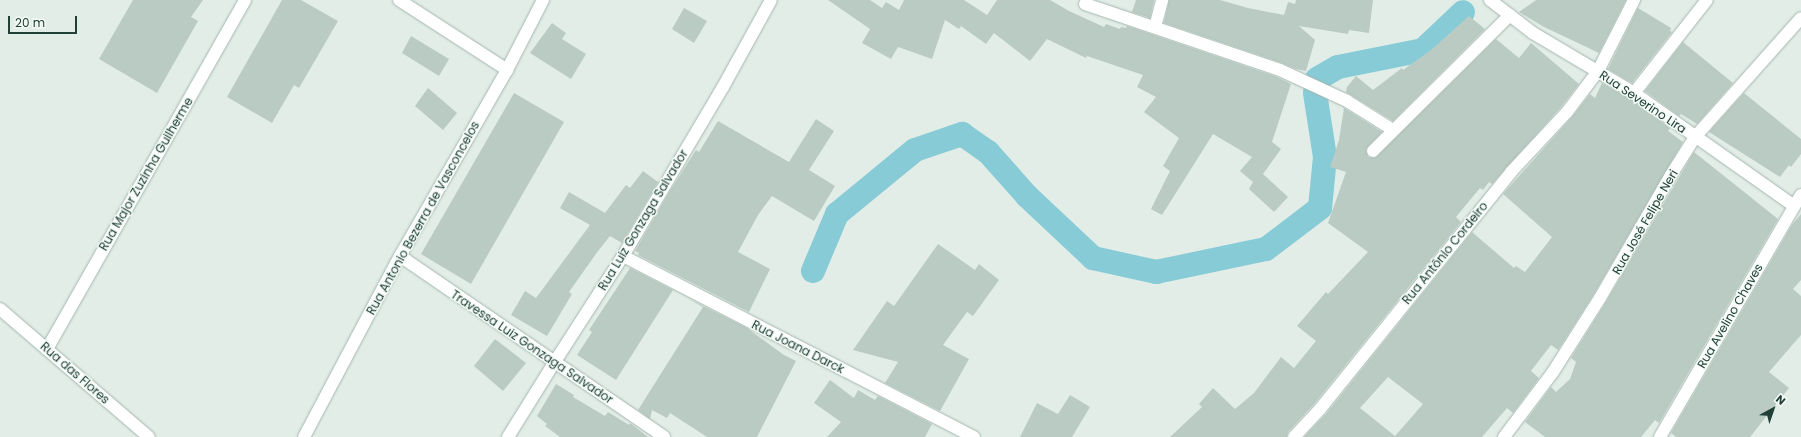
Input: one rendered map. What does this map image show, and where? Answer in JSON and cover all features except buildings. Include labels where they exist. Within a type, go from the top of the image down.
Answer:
[{"type":"street","name":"Rua Major Zuzinha Guilherme","points":[[47,348],[245,0]]},
{"type":"street","points":[[399,0],[507,70]]},
{"type":"street","name":"Rua Antonio Bezerra de Vasconcelos","points":[[304,437],[400,256],[507,70],[543,0]]},
{"type":"street","name":"Rua Luiz Gonzaga Salvador","points":[[508,437],[623,256],[723,87],[771,0]]},
{"type":"street","points":[[1155,27],[1162,0]]},
{"type":"street","name":"Rua Severino Lira","points":[[1490,0],[1562,51],[1634,93],[1794,206]]},
{"type":"street","name":"Rua Antônio Cordeiro","points":[[1294,437],[1325,403],[1511,172],[1567,112],[1598,71],[1634,0]]},
{"type":"street","points":[[1634,93],[1707,0]]},
{"type":"street","points":[[1085,4],[1280,70],[1347,101],[1393,130]]},
{"type":"street","points":[[1373,151],[1510,15]]},
{"type":"street","name":"Rua José Felipe Neri","points":[[1504,437],[1553,372],[1592,312],[1671,175],[1695,137],[1801,18]]},
{"type":"street","name":"Rua Avelino Chaves","points":[[1660,437],[1801,195]]},
{"type":"street","name":"Travessa Luiz Gonzaga Salvador","points":[[400,256],[664,437]]},
{"type":"street","name":"Rua Joana Darck","points":[[623,256],[970,436]]},
{"type":"street","name":"Rua das Flores","points":[[0,309],[149,437]]},
{"type":"waterway","points":[[1317,79],[1338,67],[1423,50],[1463,12]]},
{"type":"waterway","points":[[813,271],[837,214],[915,150],[962,134],[988,152],[1027,196],[1093,258],[1156,272],[1266,249],[1320,208],[1325,157],[1315,93]]}]
